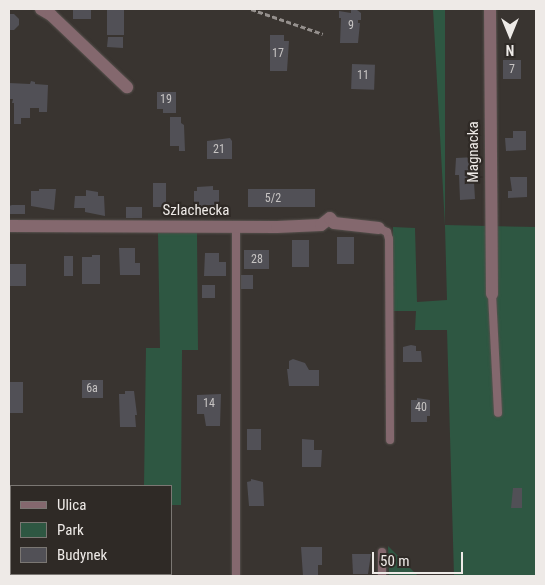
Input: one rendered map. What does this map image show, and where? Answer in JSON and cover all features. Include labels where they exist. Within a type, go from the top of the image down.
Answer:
[{"type":"street","points":[[40,9],[51,15],[127,87]]},
{"type":"street","name":"Magnacka","points":[[490,9],[492,294]]},
{"type":"street","name":"Szlachecka","points":[[9,226],[236,227],[321,225],[330,218],[334,223],[379,228]]},
{"type":"lane","points":[[236,227],[236,576]]},
{"type":"lane","points":[[379,228],[387,232],[390,239],[390,440]]},
{"type":"lane","points":[[492,294],[498,413]]},
{"type":"lane","points":[[382,552],[382,576]]},
{"type":"path","points":[[251,9],[323,34]]},
{"type":"green space","points":[[433,9],[445,9],[445,225],[536,227],[536,576],[454,576],[447,330],[415,330],[416,311],[391,311],[393,227],[415,228],[417,302],[447,300],[445,226]]},
{"type":"green space","points":[[158,233],[197,233],[198,350],[182,350],[181,505],[172,505],[172,485],[144,485],[146,348],[160,348]]},
{"type":"green space","points":[[10,498],[10,575],[39,576],[9,576]]},
{"type":"green space","points":[[388,546],[417,575],[417,576],[389,576]]},
{"type":"building","points":[[73,9],[91,9],[91,19],[73,19]]},
{"type":"building","points":[[107,9],[124,9],[124,35],[107,35]]},
{"type":"building","points":[[351,10],[357,10],[361,13],[361,20],[358,20],[358,23],[360,23],[358,43],[340,43],[341,18],[339,18],[339,11],[351,13]]},
{"type":"building","points":[[9,14],[14,14],[19,19],[19,25],[14,30],[9,30]]},
{"type":"building","points":[[270,35],[284,35],[284,41],[289,41],[287,71],[270,71]]},
{"type":"building","points":[[108,37],[123,37],[123,48],[107,47]]},
{"type":"building","points":[[503,60],[521,60],[521,79],[503,79]]},
{"type":"building","points":[[352,64],[375,65],[374,90],[351,89]]},
{"type":"building","points":[[31,81],[35,82],[35,84],[48,85],[47,112],[39,112],[39,108],[30,108],[30,118],[21,118],[21,124],[14,124],[14,103],[12,103],[13,99],[9,99],[9,83],[30,84]]},
{"type":"building","points":[[157,92],[176,92],[176,113],[163,113],[163,109],[157,109]]},
{"type":"building","points":[[170,117],[181,117],[181,123],[184,125],[185,151],[179,151],[179,146],[170,146]]},
{"type":"building","points":[[513,131],[526,131],[526,150],[506,151],[505,138],[513,138]]},
{"type":"building","points":[[230,138],[232,141],[232,159],[207,159],[207,141]]},
{"type":"building","points":[[476,157],[478,174],[476,174],[476,182],[474,182],[475,199],[460,200],[459,175],[455,175],[456,158]]},
{"type":"building","points":[[510,177],[527,177],[527,197],[508,198],[508,191],[512,191]]},
{"type":"building","points":[[153,183],[166,183],[166,207],[153,207]]},
{"type":"building","points":[[213,186],[213,190],[219,190],[219,205],[207,205],[207,209],[194,209],[194,191],[197,191],[197,187]]},
{"type":"building","points":[[39,189],[56,189],[54,210],[31,206],[31,191],[39,191]]},
{"type":"building","points":[[248,189],[315,189],[315,207],[248,207]]},
{"type":"building","points":[[86,190],[98,192],[98,196],[104,196],[105,216],[85,212],[85,208],[74,208],[75,196],[86,196]]},
{"type":"building","points":[[25,205],[25,214],[9,214],[9,206]]},
{"type":"building","points":[[126,207],[142,207],[142,218],[126,218]]},
{"type":"building","points":[[337,237],[354,237],[354,264],[337,264]]},
{"type":"building","points":[[292,240],[309,240],[309,267],[292,267]]},
{"type":"building","points":[[119,248],[135,248],[135,263],[140,263],[140,275],[120,275]]},
{"type":"building","points":[[244,250],[269,250],[269,269],[244,269]]},
{"type":"building","points":[[205,253],[219,253],[219,262],[226,262],[226,276],[204,276]]},
{"type":"building","points":[[92,255],[100,255],[100,284],[82,284],[82,257],[92,257]]},
{"type":"building","points":[[64,256],[73,256],[73,276],[64,276]]},
{"type":"building","points":[[9,264],[26,264],[26,286],[9,286]]},
{"type":"building","points":[[241,275],[253,275],[253,289],[241,289]]},
{"type":"building","points":[[202,285],[215,285],[215,298],[202,298]]},
{"type":"building","points":[[416,346],[416,351],[421,351],[422,362],[403,362],[403,347]]},
{"type":"building","points":[[293,359],[305,363],[309,370],[319,370],[319,386],[289,386],[287,369],[289,369],[289,361]]},
{"type":"building","points":[[82,380],[103,380],[103,398],[82,398]]},
{"type":"building","points":[[9,382],[23,382],[23,413],[9,413]]},
{"type":"building","points":[[125,391],[134,391],[137,415],[135,415],[136,427],[120,427],[119,394],[125,394]]},
{"type":"building","points":[[221,394],[220,426],[206,426],[204,414],[197,414],[197,395]]},
{"type":"building","points":[[417,398],[430,400],[430,416],[427,416],[427,422],[411,422],[411,400],[417,400]]},
{"type":"building","points":[[247,429],[261,429],[261,450],[247,450]]},
{"type":"building","points":[[302,439],[314,440],[314,450],[322,450],[321,467],[302,467]]},
{"type":"building","points":[[251,479],[263,482],[264,506],[249,506],[247,482],[251,481]]},
{"type":"building","points":[[513,488],[522,488],[522,508],[511,508]]},
{"type":"building","points":[[301,547],[322,547],[322,565],[318,565],[318,576],[303,576]]},
{"type":"building","points":[[352,554],[371,554],[368,574],[353,574]]}]
